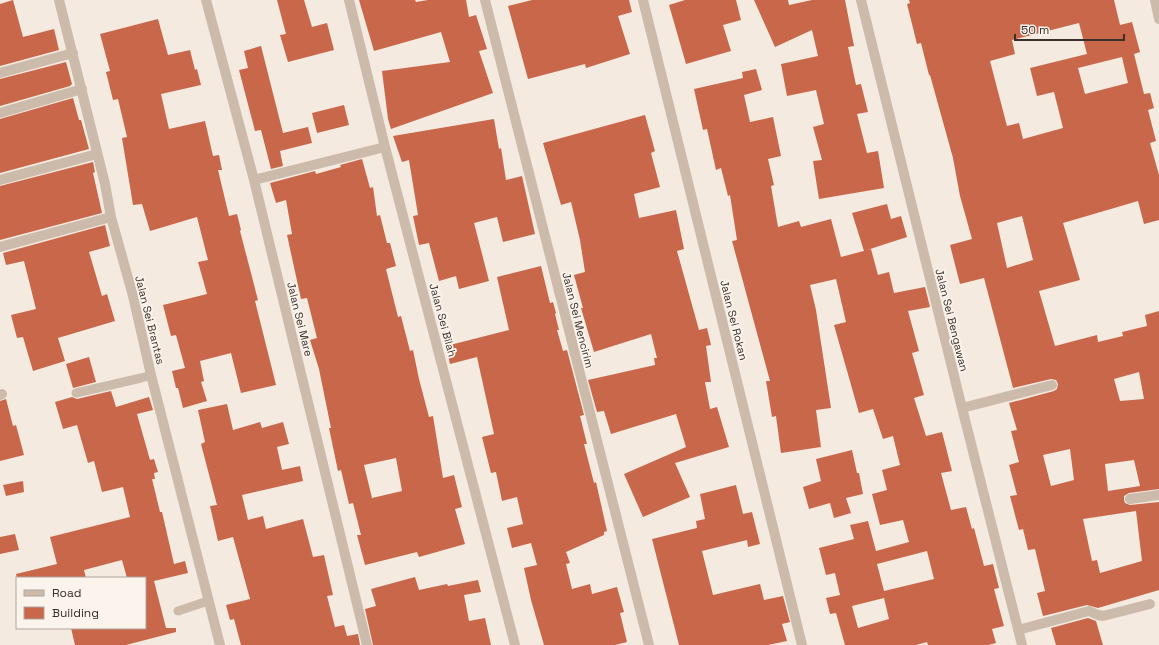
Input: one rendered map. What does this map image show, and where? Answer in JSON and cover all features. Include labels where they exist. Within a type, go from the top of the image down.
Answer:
[{"type":"street","name":"Jalan Sei Brantas","points":[[59,0],[82,89],[112,217],[133,296],[151,375],[220,645]]},
{"type":"street","name":"Jalan Sei Mare","points":[[206,0],[254,180],[367,645]]},
{"type":"street","name":"Jalan Sei Bilah","points":[[349,0],[385,147],[515,645]]},
{"type":"street","name":"Jalan Sei Mencirim","points":[[485,0],[649,645]]},
{"type":"street","name":"Jalan Sei Rokan","points":[[643,0],[802,645]]},
{"type":"street","name":"Jalan Sei Bengawan","points":[[861,0],[1022,645]]},
{"type":"street","points":[[1155,0],[1159,19]]},
{"type":"street","points":[[0,73],[72,53]]},
{"type":"street","points":[[0,113],[82,89]]},
{"type":"street","points":[[254,180],[385,147]]},
{"type":"street","points":[[0,180],[97,154]]},
{"type":"street","points":[[0,247],[112,217]]},
{"type":"street","points":[[962,408],[1052,385]]},
{"type":"street","points":[[1130,499],[1159,495]]},
{"type":"street","points":[[1018,630],[1089,611],[1103,616],[1150,604]]},
{"type":"lane","points":[[76,393],[151,375]]},
{"type":"lane","points":[[178,610],[208,601]]},
{"type":"building","points":[[13,0],[23,37],[54,29],[59,50],[0,66],[0,4]]},
{"type":"building","points":[[277,0],[304,0],[312,27],[327,23],[334,50],[288,62],[280,35],[286,34]]},
{"type":"building","points":[[359,0],[415,0],[416,2],[428,0],[466,0],[469,17],[476,15],[487,49],[479,51],[493,93],[391,129],[388,119],[382,71],[450,62],[441,32],[374,51]]},
{"type":"building","points":[[532,0],[629,0],[632,12],[618,16],[630,54],[586,68],[585,64],[528,79],[508,6]]},
{"type":"building","points":[[685,0],[736,0],[741,20],[723,25],[731,51],[686,64],[669,5]]},
{"type":"building","points":[[754,0],[788,0],[789,5],[812,0],[845,0],[854,46],[848,47],[856,85],[861,84],[868,112],[857,114],[867,153],[878,151],[884,188],[819,199],[813,161],[822,160],[813,127],[824,124],[816,90],[787,96],[781,64],[818,56],[812,30],[775,47]]},
{"type":"building","points":[[909,0],[1114,0],[1120,25],[1132,22],[1140,52],[1134,54],[1144,94],[1150,93],[1154,108],[1148,110],[1156,141],[1150,143],[1159,175],[1159,220],[1144,224],[1138,201],[1063,223],[1080,280],[1039,291],[1055,346],[1097,335],[1098,342],[1123,336],[1122,332],[1147,326],[1145,315],[1159,311],[1159,489],[1129,493],[1124,496],[1124,500],[1125,503],[1130,505],[1159,502],[1159,590],[1098,608],[1087,605],[1043,616],[1037,593],[1045,591],[1035,549],[1028,550],[1023,529],[1019,530],[1010,496],[1017,495],[1009,465],[1019,462],[1011,431],[1017,430],[1009,403],[1054,391],[1057,389],[1058,384],[1056,380],[1051,379],[1013,388],[984,278],[960,284],[950,245],[972,239],[960,196],[953,158],[921,43],[917,44],[907,4],[910,3]],"holes":[[[1079,23],[1087,54],[1030,68],[1037,96],[1054,92],[1063,128],[1023,139],[1019,123],[1007,126],[990,61],[1015,54],[1012,40]],[[1122,57],[1128,83],[1085,94],[1078,68]],[[1022,216],[1033,260],[1007,268],[997,223]],[[1139,372],[1144,399],[1120,401],[1114,379]],[[1070,449],[1074,480],[1051,486],[1043,455]],[[1134,460],[1140,486],[1108,491],[1105,464]],[[1136,511],[1142,561],[1100,573],[1097,560],[1092,561],[1083,519]]]},
{"type":"building","points":[[158,19],[168,55],[190,50],[195,70],[197,69],[201,85],[161,94],[169,129],[205,121],[213,156],[219,155],[222,170],[218,170],[229,216],[237,214],[258,300],[255,301],[276,385],[241,393],[231,353],[200,361],[204,381],[201,382],[207,401],[183,408],[172,371],[185,368],[176,335],[171,336],[163,305],[207,294],[198,262],[208,260],[197,217],[150,231],[142,204],[133,205],[122,138],[127,137],[118,99],[113,100],[106,72],[110,71],[100,34]]},
{"type":"building","points":[[261,46],[283,133],[308,127],[312,143],[280,151],[283,166],[271,169],[261,130],[255,131],[239,70],[248,68],[244,51]]},
{"type":"building","points":[[66,62],[72,84],[70,86],[0,106],[0,79]]},
{"type":"building","points":[[756,69],[762,90],[744,95],[750,122],[773,117],[781,156],[768,159],[774,185],[771,186],[778,227],[799,221],[801,227],[831,219],[841,257],[871,249],[878,275],[889,272],[894,293],[925,287],[930,307],[908,311],[919,351],[912,353],[924,395],[914,398],[926,436],[942,432],[952,471],[941,473],[951,510],[966,507],[972,529],[974,528],[984,566],[993,564],[999,588],[994,589],[1004,626],[992,629],[996,643],[988,645],[928,645],[927,642],[916,645],[845,645],[836,613],[830,614],[826,598],[840,595],[835,573],[826,575],[819,548],[854,539],[850,525],[868,521],[876,551],[909,542],[903,520],[880,525],[872,494],[887,490],[882,470],[900,465],[893,436],[883,439],[873,409],[859,413],[834,325],[846,322],[836,279],[810,285],[816,310],[831,408],[816,410],[821,447],[781,453],[776,416],[772,417],[766,381],[770,381],[732,241],[737,240],[730,195],[728,196],[721,168],[716,170],[707,129],[703,130],[694,89],[743,78],[742,72]],"holes":[[[927,551],[934,579],[884,591],[877,564]],[[884,598],[889,619],[858,628],[852,606]]]},
{"type":"building","points":[[73,98],[89,149],[0,173],[0,119]]},
{"type":"building","points":[[344,105],[349,125],[317,133],[312,113]]},
{"type":"building","points":[[645,115],[655,151],[651,153],[660,187],[634,194],[639,218],[676,210],[684,249],[677,251],[699,330],[707,328],[711,345],[706,346],[711,382],[705,382],[710,409],[717,407],[729,447],[675,463],[690,497],[643,517],[624,474],[686,447],[676,414],[611,434],[604,411],[597,412],[588,380],[655,365],[654,358],[657,358],[651,334],[594,352],[581,308],[583,308],[574,275],[585,272],[580,240],[571,202],[561,205],[543,143]]},
{"type":"building","points":[[494,119],[499,149],[501,148],[506,180],[522,176],[535,234],[503,242],[497,217],[474,223],[489,281],[459,289],[456,276],[439,281],[429,243],[419,245],[413,216],[418,215],[409,160],[402,162],[393,136]]},
{"type":"building","points":[[362,159],[370,188],[373,187],[377,216],[380,215],[387,243],[390,243],[396,266],[386,269],[398,317],[401,316],[410,351],[413,350],[429,417],[433,416],[443,478],[454,475],[462,507],[455,509],[465,544],[419,557],[417,552],[365,565],[357,535],[361,535],[353,503],[349,504],[341,470],[338,471],[319,369],[310,340],[317,338],[307,298],[301,299],[287,235],[292,234],[286,200],[276,203],[270,183],[315,171],[316,174],[341,167],[340,165]],"holes":[[[396,458],[402,491],[372,498],[364,465]]]},
{"type":"building","points":[[93,162],[95,172],[93,173],[102,213],[0,240],[0,186]]},
{"type":"building","points":[[887,204],[891,219],[901,216],[907,237],[864,251],[852,213]]},
{"type":"building","points":[[105,225],[110,246],[89,252],[102,296],[107,294],[115,321],[58,338],[65,361],[33,371],[23,337],[17,338],[11,315],[36,309],[24,261],[6,265],[3,253]]},
{"type":"building","points":[[541,266],[550,303],[553,302],[556,313],[559,330],[557,330],[563,351],[567,350],[584,415],[580,416],[587,444],[584,444],[594,483],[596,482],[607,531],[604,532],[604,535],[566,552],[570,563],[566,564],[572,589],[590,584],[592,594],[617,587],[624,612],[620,613],[627,642],[615,645],[544,645],[531,600],[524,568],[537,565],[531,543],[512,548],[507,528],[523,524],[517,497],[502,501],[496,472],[491,473],[482,437],[494,434],[477,357],[450,364],[446,346],[509,330],[497,277]]},
{"type":"building","points":[[89,357],[96,382],[73,388],[66,364]]},
{"type":"building","points":[[111,391],[116,407],[149,397],[153,410],[137,414],[150,460],[154,459],[158,472],[154,473],[155,479],[152,479],[160,512],[162,512],[174,564],[185,561],[188,573],[154,581],[166,628],[176,628],[176,632],[126,645],[75,645],[71,629],[146,629],[146,577],[127,577],[122,560],[84,570],[86,577],[17,577],[16,574],[57,564],[50,537],[130,517],[123,487],[102,492],[94,461],[88,463],[77,425],[63,429],[55,402],[72,397],[77,399]]},
{"type":"building","points":[[6,399],[13,426],[16,425],[24,455],[0,461],[0,401]]},
{"type":"building","points":[[227,404],[233,430],[260,422],[262,428],[283,422],[289,444],[277,447],[282,470],[300,466],[303,481],[242,495],[248,520],[263,516],[266,529],[303,519],[313,557],[324,555],[333,595],[327,596],[335,627],[344,625],[347,636],[358,634],[360,645],[241,645],[234,619],[230,620],[226,605],[250,599],[233,537],[218,541],[210,506],[217,505],[201,444],[205,442],[198,410]]},
{"type":"building","points":[[852,450],[857,473],[859,473],[863,494],[846,498],[851,513],[834,518],[830,503],[809,509],[803,487],[821,481],[816,459]]},
{"type":"building","points":[[23,481],[24,492],[6,496],[3,485]]},
{"type":"building","points":[[736,485],[743,514],[752,512],[760,544],[748,547],[747,540],[702,551],[713,595],[760,584],[764,600],[783,596],[790,622],[782,624],[787,641],[768,645],[679,645],[652,539],[697,528],[696,521],[705,519],[700,494]]},
{"type":"building","points":[[15,534],[19,550],[0,554],[0,537]]},
{"type":"building","points":[[415,577],[419,590],[447,584],[448,586],[478,580],[481,592],[464,595],[469,621],[485,618],[491,645],[373,645],[365,609],[376,606],[371,589]]},
{"type":"building","points":[[1088,618],[1096,621],[1103,645],[1056,645],[1051,628]]}]
